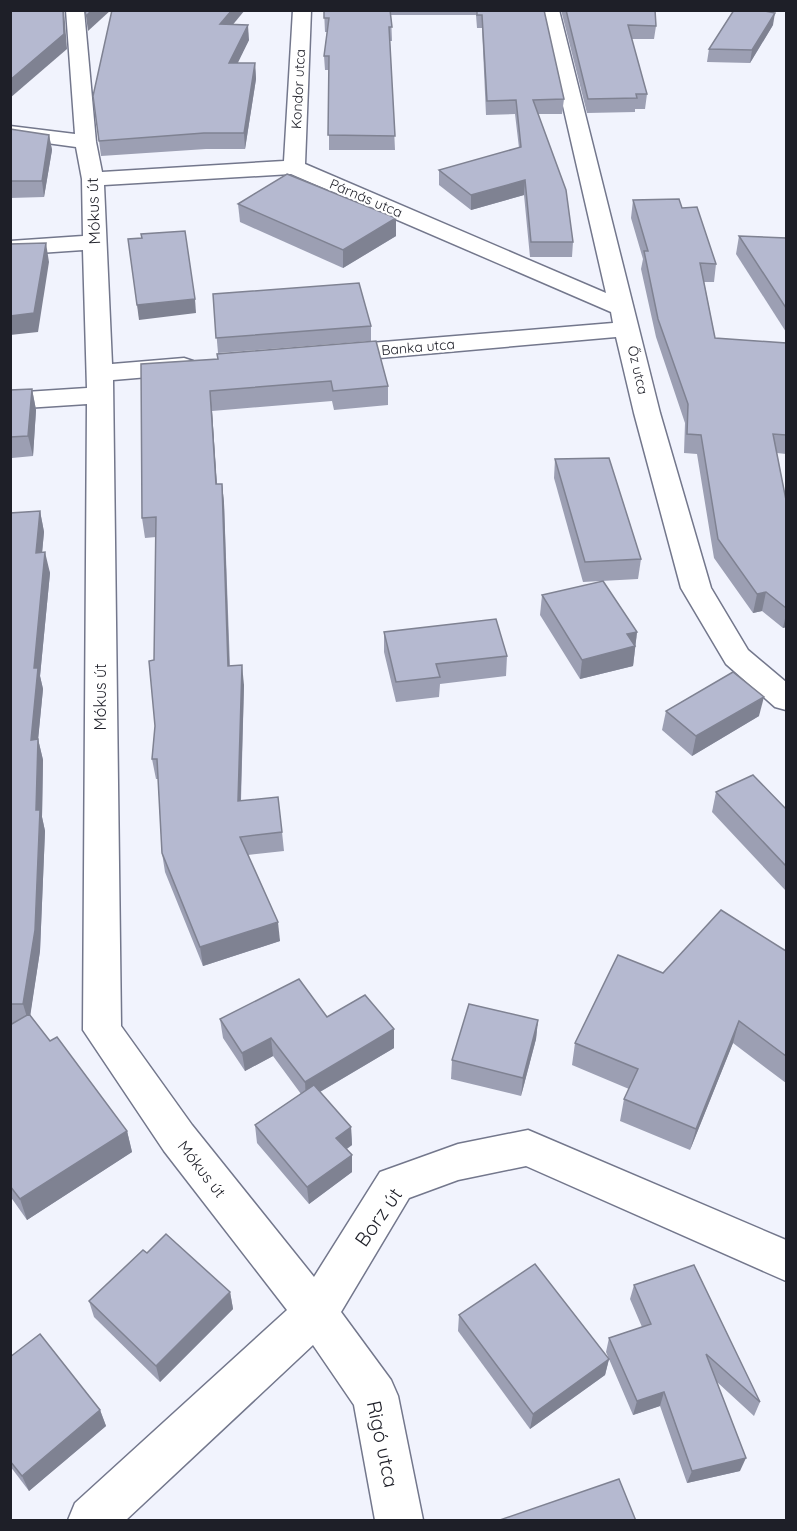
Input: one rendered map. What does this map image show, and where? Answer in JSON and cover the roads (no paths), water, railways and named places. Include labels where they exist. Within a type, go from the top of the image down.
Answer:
[{"type":"street","name":"Mókus út","points":[[75,10],[86,142],[93,179],[99,384],[102,1030],[178,1138],[316,1313]]},
{"type":"street","name":"Kondor utca","points":[[294,167],[302,10]]},
{"type":"street","name":"Őz utca","points":[[550,10],[647,413],[696,588],[738,657],[786,699]]},
{"type":"street","points":[[10,132],[86,142]]},
{"type":"street","name":"Párnás utca","points":[[93,179],[294,167],[626,319]]},
{"type":"street","points":[[10,248],[94,242]]},
{"type":"street","name":"Banka utca","points":[[311,356],[626,319]]},
{"type":"street","points":[[10,401],[206,364]]},
{"type":"street","name":"Borz út","points":[[92,1521],[316,1313],[395,1185],[458,1162],[528,1148],[786,1261]]},
{"type":"street","name":"Rigó utca","points":[[316,1313],[375,1396],[399,1521]]}]
